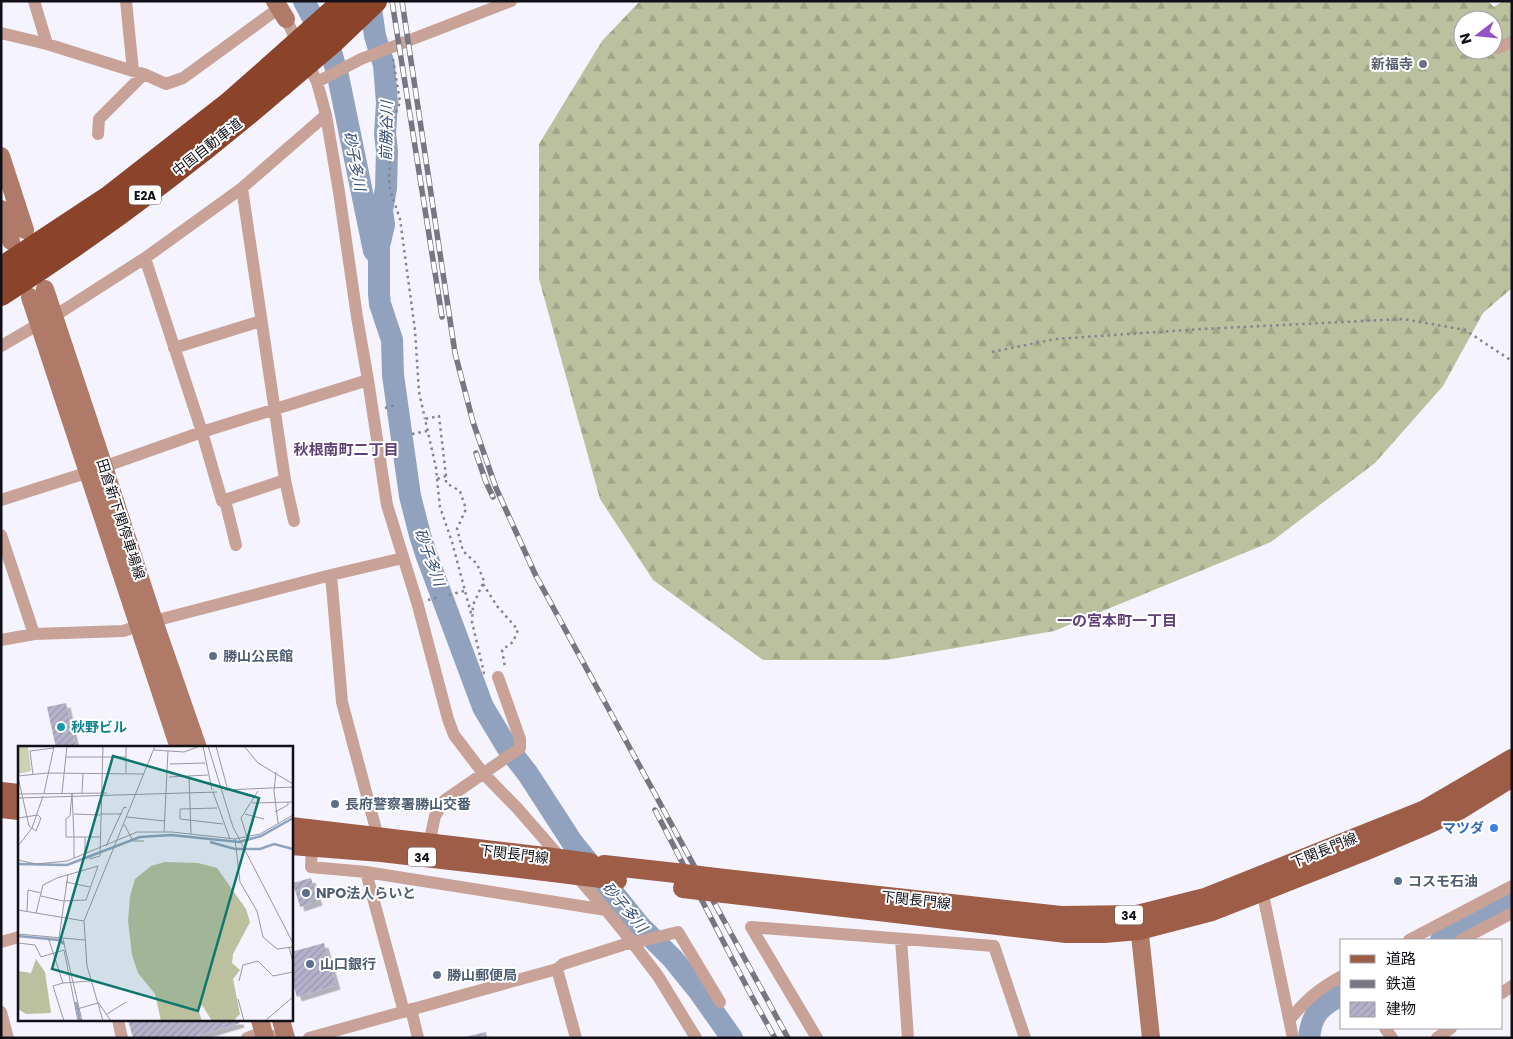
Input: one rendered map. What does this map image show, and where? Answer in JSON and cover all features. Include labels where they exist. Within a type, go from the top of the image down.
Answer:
[{"type":"highway","name":"中国自動車道","points":[[1,294],[121,213],[199,154],[276,77],[345,1]]},
{"type":"highway","name":"中国自動車道","points":[[1,269],[110,197],[208,121],[333,41],[375,1]]},
{"type":"main road","points":[[1,156],[18,235],[1,209]]},
{"type":"main road","name":"田倉新下関停車場線","points":[[37,293],[146,624],[179,746]]},
{"type":"main road","name":"田倉新下関停車場線","points":[[146,624],[197,746]]},
{"type":"main road","name":"下関長門線","points":[[1261,884],[1425,810],[1512,759]]},
{"type":"main road","name":"下関長門線","points":[[292,845],[549,865],[720,885],[1138,923],[1204,898],[1261,884],[1362,852],[1451,814],[1512,777]]},
{"type":"main road","points":[[1,792],[18,794]]},
{"type":"main road","points":[[1,808],[18,810]]},
{"type":"main road","name":"下関長門線","points":[[292,828],[429,844],[549,865]]},
{"type":"main road","points":[[1138,923],[1151,1038]]},
{"type":"main road","points":[[282,1022],[286,1038]]},
{"type":"street","points":[[34,1],[47,44]]},
{"type":"street","points":[[98,134],[99,119],[138,72],[126,1]]},
{"type":"street","points":[[321,79],[370,56],[390,53],[511,1]]},
{"type":"street","points":[[1,33],[47,44],[138,72],[166,84],[183,78],[280,9],[321,79],[387,505],[417,602],[454,735],[483,773],[518,809],[636,942],[694,1037]]},
{"type":"street","points":[[1,346],[46,321],[145,258],[242,188],[326,115]]},
{"type":"street","points":[[242,188],[274,410],[285,480],[294,521]]},
{"type":"street","points":[[145,258],[202,432],[222,501],[285,480]]},
{"type":"street","points":[[174,348],[261,322]]},
{"type":"street","points":[[1,500],[202,432],[368,380]]},
{"type":"street","points":[[225,500],[236,545]]},
{"type":"street","points":[[1,535],[34,634]]},
{"type":"street","points":[[1,640],[34,634],[123,631],[331,575],[403,558]]},
{"type":"street","points":[[331,575],[342,702],[378,837]]},
{"type":"street","points":[[429,844],[435,816],[446,800],[520,748],[520,739],[498,677]]},
{"type":"street","points":[[312,847],[311,867],[366,872],[606,910]]},
{"type":"street","points":[[366,872],[407,1011],[418,1038]]},
{"type":"street","points":[[1261,884],[1293,1038]]},
{"type":"street","points":[[1412,939],[1512,886]]},
{"type":"street","points":[[1463,939],[1512,913]]},
{"type":"street","points":[[817,1038],[751,927],[994,946],[1025,1038]]},
{"type":"street","points":[[309,1038],[557,969],[563,964],[636,942],[678,932],[720,1002]]},
{"type":"street","points":[[1,942],[18,936]]},
{"type":"street","points":[[901,939],[908,1038]]},
{"type":"street","points":[[557,969],[576,1038]]},
{"type":"street","points":[[1290,1019],[1322,986],[1340,977]]},
{"type":"street","points":[[1,1012],[8,1038]]},
{"type":"street","points":[[118,1022],[122,1038]]},
{"type":"street","points":[[1437,1038],[1450,1029]]},
{"type":"path","points":[[390,53],[400,102],[392,120],[390,190],[400,219],[415,330],[419,392],[436,468],[440,507],[452,542],[484,673],[498,677],[506,669],[502,650],[513,642],[518,630],[497,606],[483,584]]},
{"type":"path","points":[[992,352],[1055,339],[1202,329],[1403,319],[1464,330],[1512,361]]},
{"type":"path","points":[[425,419],[439,416],[446,483],[460,491],[466,509],[457,529],[464,551],[477,564],[484,581],[473,605],[472,621]]},
{"type":"path","points":[[412,434],[427,431]]},
{"type":"path","points":[[437,479],[446,476]]},
{"type":"path","points":[[449,595],[464,591]]},
{"type":"green space","points":[[640,1],[1488,1],[1494,7],[1503,1],[1512,1],[1512,288],[1483,313],[1443,386],[1375,463],[1271,542],[1054,631],[886,660],[763,660],[653,580],[600,499],[539,279],[539,144],[602,41]]},
{"type":"building","name":"秋野ビル","points":[[66,703],[76,746],[56,746],[47,707]]},
{"type":"building","points":[[311,878],[318,901],[300,907],[293,883]]},
{"type":"building","name":"山口銀行","points":[[324,943],[336,985],[297,997],[292,980],[292,952]]},
{"type":"building","points":[[129,1022],[240,1023],[190,1038],[133,1038]]},
{"type":"building","points":[[486,1032],[487,1038],[465,1038],[465,1037]]},
{"type":"waterway","name":"砂子多川","points":[[304,1],[331,52],[338,76],[374,251]]},
{"type":"waterway","name":"砂子多川","points":[[369,1],[375,36],[384,65],[387,103],[385,134],[387,151],[386,188],[382,210],[384,225],[379,246],[380,304],[392,340],[393,375],[410,496],[426,554],[483,707],[507,747],[528,774],[572,842],[639,925],[673,959],[732,1038]]},
{"type":"waterway","points":[[1443,939],[1512,902]]},
{"type":"waterway","points":[[1309,1038],[1312,1022],[1318,1011],[1340,995]]},
{"type":"railway","points":[[392,1],[442,317]]},
{"type":"railway","points":[[402,1],[455,353],[473,422],[496,488],[536,576],[788,1038]]},
{"type":"railway","points":[[476,453],[493,497]]},
{"type":"railway","points":[[655,810],[775,1038]]},
{"type":"place","name":"新福寺","points":[[1423,64]]},
{"type":"place","name":"勝山公民館","points":[[213,656]]},
{"type":"place","name":"秋野ビル","points":[[61,727]]},
{"type":"place","name":"長府警察署勝山交番","points":[[335,804]]},
{"type":"place","name":"マツダ","points":[[1494,828]]},
{"type":"place","name":"コスモ石油","points":[[1398,881]]},
{"type":"place","name":"NPO法人らいと","points":[[306,893]]},
{"type":"place","name":"山口銀行","points":[[310,964]]},
{"type":"place","name":"勝山郵便局","points":[[437,975]]},
{"type":"district","name":"秋根南町二丁目","points":[[346,449]]},
{"type":"district","name":"一の宮本町一丁目","points":[[1117,620]]},
{"type":"water label","name":"前勝谷川","points":[[386,131]]}]
